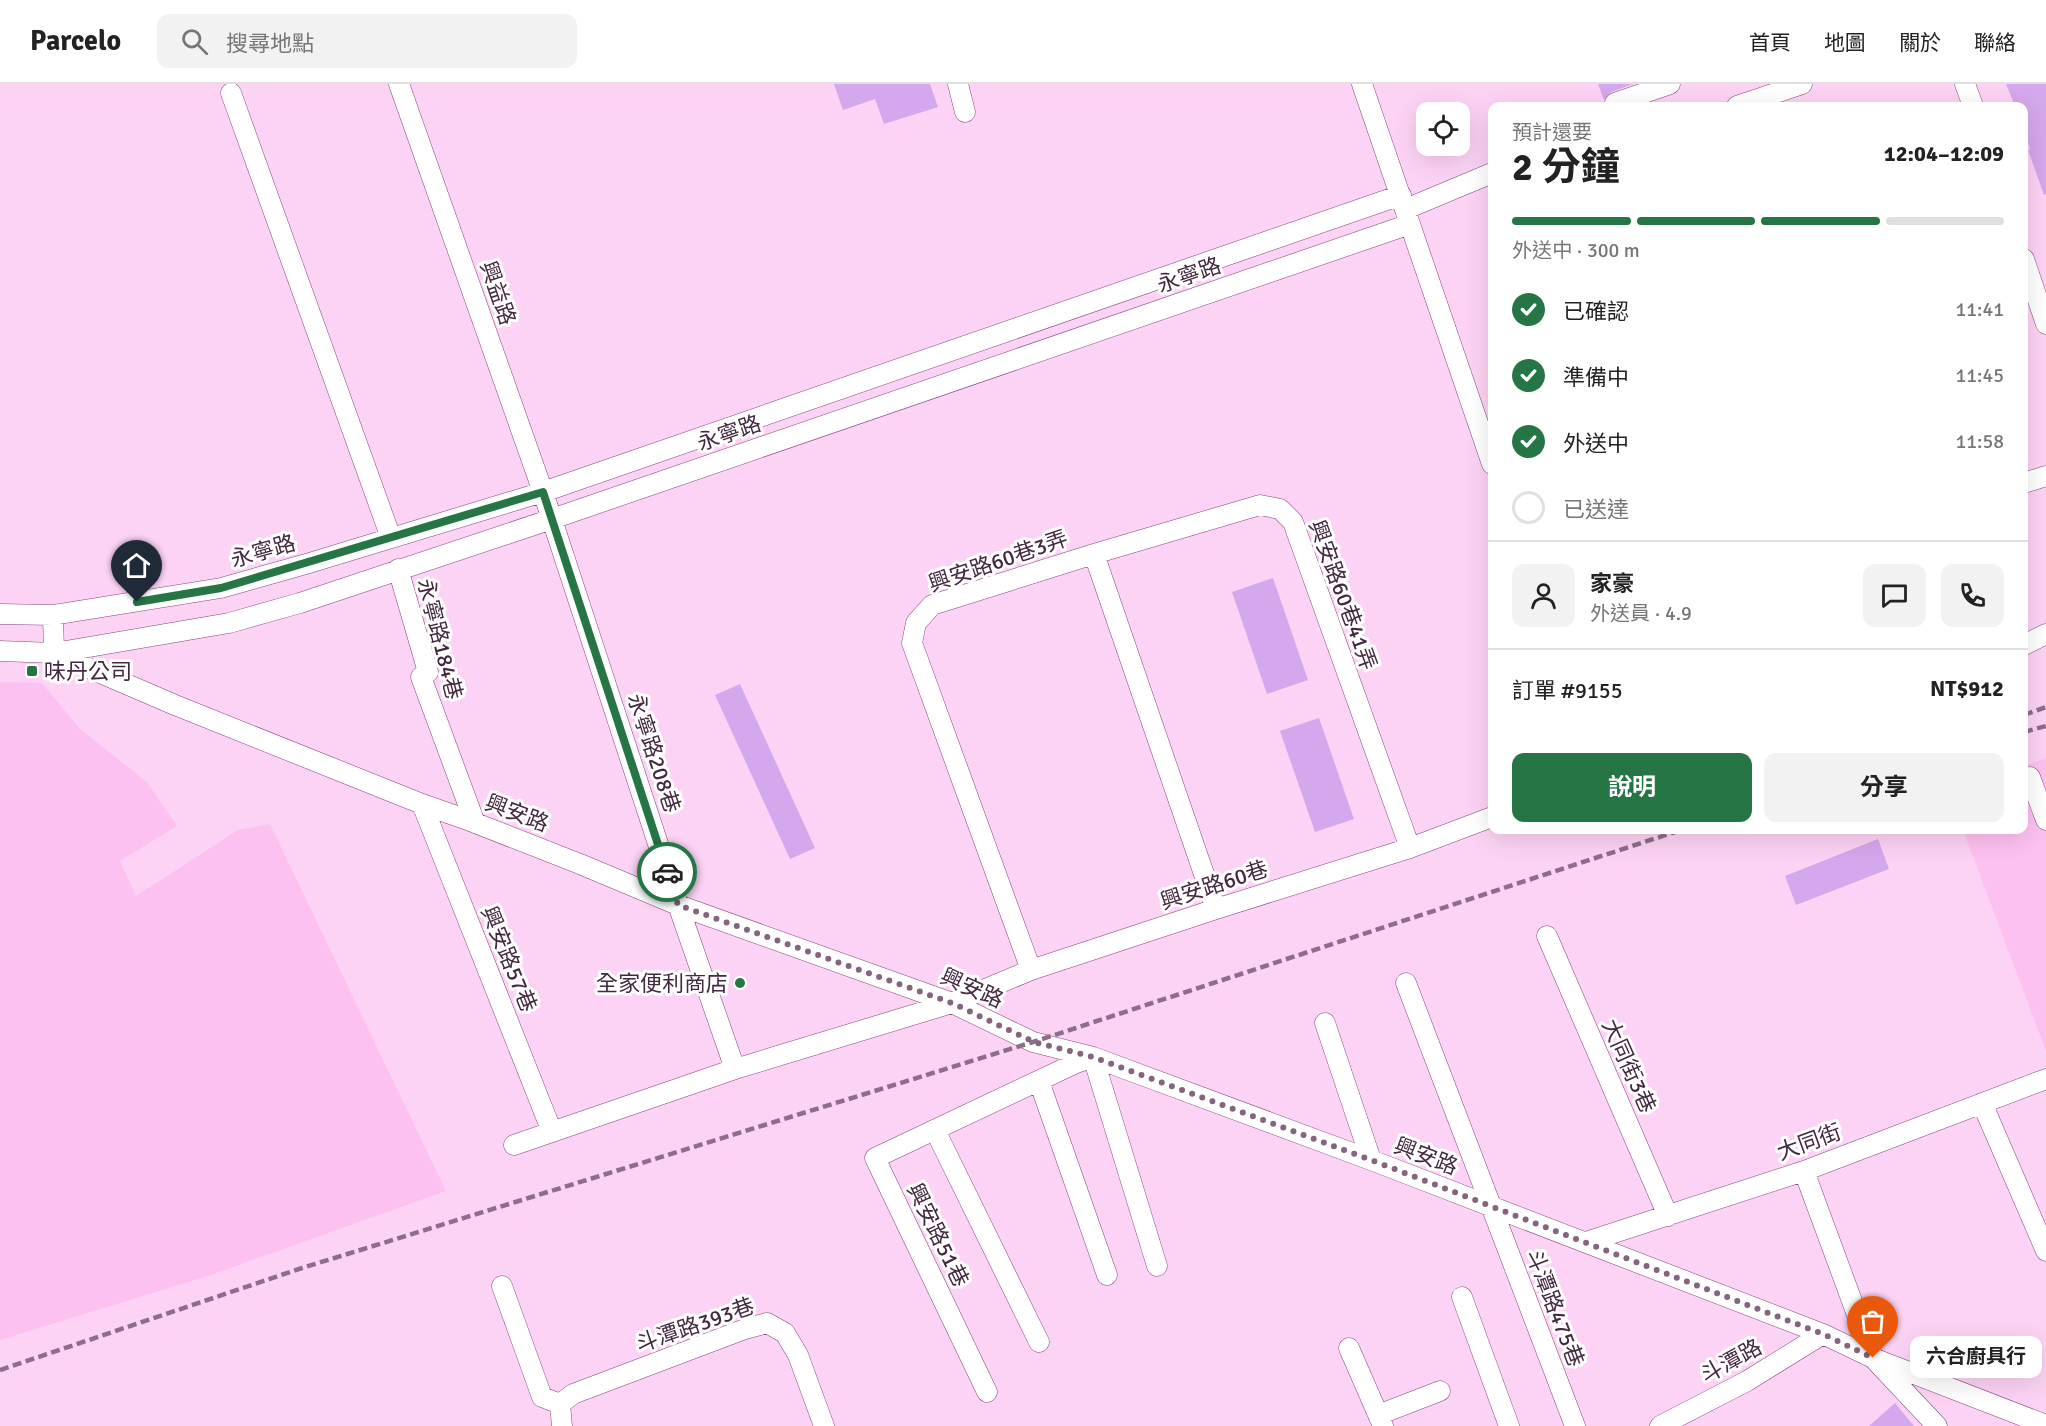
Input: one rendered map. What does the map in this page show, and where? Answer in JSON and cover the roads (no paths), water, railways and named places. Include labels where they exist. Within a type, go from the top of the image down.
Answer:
[{"type":"street","name":"興益路","points":[[399,84],[552,519]]},
{"type":"street","points":[[958,84],[965,112]]},
{"type":"street","points":[[1362,84],[1488,452]]},
{"type":"street","points":[[1623,102],[1670,84]]},
{"type":"street","points":[[1749,102],[1802,84]]},
{"type":"street","points":[[1965,84],[1972,102]]},
{"type":"street","points":[[231,93],[391,538]]},
{"type":"street","points":[[1406,209],[1488,175]]},
{"type":"street","name":"永寧路","points":[[53,615],[221,588],[391,538],[543,492],[1406,209]]},
{"type":"street","name":"永寧路","points":[[54,653],[230,623],[300,603],[552,519],[1406,209]]},
{"type":"street","points":[[2028,272],[2046,324]]},
{"type":"street","points":[[2028,482],[2046,476]]},
{"type":"street","name":"興安路60巷41弄","points":[[1094,554],[1260,505],[1280,509],[1293,522],[1410,848]]},
{"type":"street","name":"永寧路208巷","points":[[552,519],[678,905],[735,1069]]},
{"type":"street","name":"興安路60巷3弄","points":[[1031,970],[912,643],[916,623],[932,605],[1094,554],[1216,909]]},
{"type":"street","name":"永寧路184巷","points":[[398,569],[428,672],[421,676],[475,823]]},
{"type":"street","points":[[0,614],[53,615],[54,653]]},
{"type":"street","points":[[2028,643],[2046,634]]},
{"type":"street","name":"興安路","points":[[0,651],[54,653],[176,705],[422,804],[580,864],[678,905],[952,1003],[1034,1042],[1093,1057],[1371,1160],[1823,1334],[1873,1358],[2046,1425]]},
{"type":"street","points":[[2030,777],[2045,814]]},
{"type":"street","name":"興安路57巷","points":[[422,804],[552,1132]]},
{"type":"street","name":"興安路60巷","points":[[514,1145],[735,1069],[952,1003],[1031,970],[1410,848],[1488,819]]},
{"type":"street","name":"大同街3巷","points":[[1546,936],[1668,1216]]},
{"type":"street","name":"斗潭路475巷","points":[[1406,983],[1575,1426]]},
{"type":"street","points":[[1325,1023],[1371,1160]]},
{"type":"street","points":[[1093,1057],[1158,1266]]},
{"type":"street","name":"興安路51巷","points":[[987,1392],[875,1158],[1093,1057]]},
{"type":"street","name":"大同街","points":[[1586,1242],[1804,1171],[2046,1079]]},
{"type":"street","points":[[1039,1081],[1107,1275]]},
{"type":"street","points":[[1982,1103],[2046,1251]]},
{"type":"street","name":"興安路51巷","points":[[935,1130],[1038,1342]]},
{"type":"street","points":[[1804,1171],[1873,1358]]},
{"type":"street","points":[[502,1286],[542,1397],[560,1404],[562,1426]]},
{"type":"street","points":[[1462,1297],[1509,1426]]},
{"type":"street","name":"斗潭路393巷","points":[[560,1404],[573,1394],[745,1329],[767,1323],[785,1333],[798,1355],[824,1426]]},
{"type":"street","name":"斗潭路","points":[[1660,1426],[1747,1381],[1823,1334]]},
{"type":"street","points":[[1349,1348],[1380,1421],[1440,1391]]},
{"type":"street","name":"興安路","points":[[1873,1358],[1932,1424]]},
{"type":"railway","points":[[2028,714],[2046,707]]},
{"type":"railway","points":[[2028,731],[2046,726]]},
{"type":"railway","points":[[0,1370],[302,1268],[1033,1042],[1669,834]]},
{"type":"place","name":"味丹公司","points":[[32,671]]},
{"type":"place","name":"全家便利商店","points":[[740,983]]},
{"type":"place","name":"六合廚具行","points":[[1873,1358]]}]
